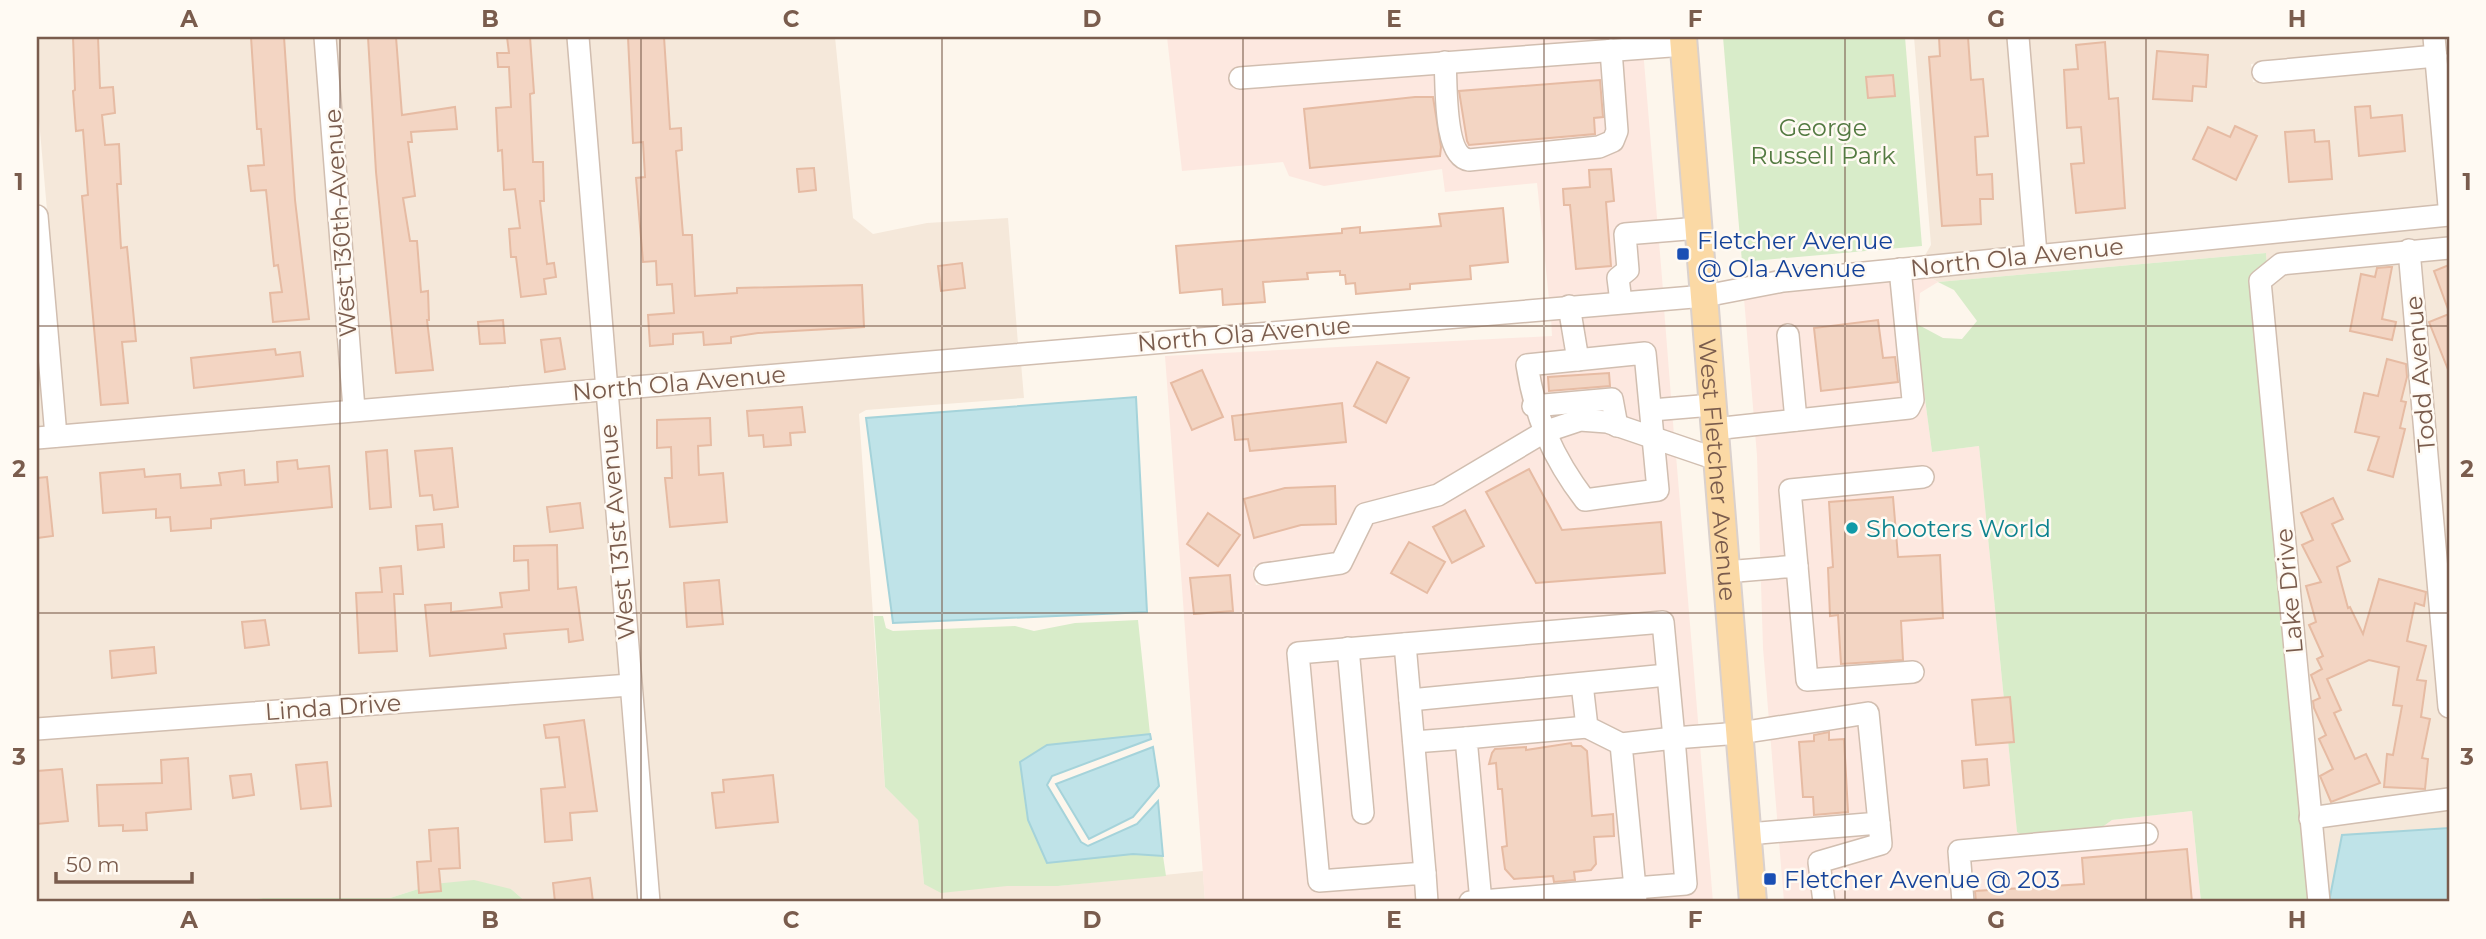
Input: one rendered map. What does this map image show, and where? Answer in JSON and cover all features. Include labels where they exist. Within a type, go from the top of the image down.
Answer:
[{"type":"main road","name":"West Fletcher Avenue","points":[[1684,41],[1725,572],[1754,902]]},
{"type":"street","name":"West 130th Avenue","points":[[325,37],[354,409]]},
{"type":"street","name":"West 131st Avenue","points":[[578,37],[649,902]]},
{"type":"street","points":[[2018,37],[2036,254]]},
{"type":"street","points":[[1240,78],[1611,50],[1684,41]]},
{"type":"street","points":[[2263,72],[2435,47],[2449,206]]},
{"type":"street","points":[[1445,62],[1451,139],[1455,152],[1461,159],[1469,160],[1600,146],[1613,141],[1617,131],[1611,50]]},
{"type":"street","name":"North Ola Avenue","points":[[47,437],[1705,296],[1783,281],[2449,215]]},
{"type":"street","points":[[37,216],[47,437]]},
{"type":"street","points":[[1621,302],[1618,278],[1628,270],[1625,234],[1699,228]]},
{"type":"street","points":[[2409,250],[2449,248]]},
{"type":"street","name":"Lake Drive","points":[[2319,902],[2260,281],[2281,264],[2409,250]]},
{"type":"street","name":"Todd Avenue","points":[[2409,250],[2449,707]]},
{"type":"street","points":[[1533,406],[1612,399],[1651,402],[1713,417],[1796,420],[1909,408],[1913,400],[1900,269]]},
{"type":"street","points":[[1569,306],[1578,359]]},
{"type":"street","points":[[1788,335],[1796,420]]},
{"type":"street","points":[[1645,353],[1658,490],[1585,500],[1571,482],[1533,406],[1527,365],[1578,359],[1645,353]]},
{"type":"street","points":[[1612,399],[1617,426]]},
{"type":"street","points":[[1265,574],[1341,563],[1365,514],[1438,495],[1544,432],[1580,420],[1617,426],[1716,459]]},
{"type":"street","points":[[1913,672],[1807,680],[1790,490],[1923,477]]},
{"type":"street","points":[[1725,572],[1797,566]]},
{"type":"street","points":[[1425,873],[1319,881],[1297,653],[1663,622],[1686,884],[1635,895],[1477,902],[1466,737]]},
{"type":"street","points":[[1405,644],[1427,902]]},
{"type":"street","points":[[1348,648],[1363,813]]},
{"type":"street","points":[[1410,699],[1667,676]]},
{"type":"street","points":[[1582,684],[1587,727]]},
{"type":"street","name":"Linda Drive","points":[[37,729],[630,685]]},
{"type":"street","points":[[1414,742],[1587,727],[1621,744],[1740,733],[1868,713],[1881,844],[1819,862],[1824,902]]},
{"type":"street","points":[[1621,744],[1635,895]]},
{"type":"street","points":[[2310,818],[2449,799]]},
{"type":"street","points":[[1748,834],[1879,822]]},
{"type":"street","points":[[1963,902],[1959,851],[2147,834]]},
{"type":"shaded area","points":[[37,37],[315,37],[343,401],[66,425],[37,97]]},
{"type":"shaded area","points":[[336,37],[567,37],[594,381],[364,399]]},
{"type":"shaded area","points":[[589,37],[835,37],[853,218],[873,234],[927,223],[1008,218],[1018,344],[615,379]]},
{"type":"shaded area","points":[[1167,37],[1642,37],[1663,290],[1549,299],[1537,183],[1445,192],[1442,169],[1324,186],[1289,176],[1283,162],[1182,171]]},
{"type":"shaded area","points":[[1914,37],[2008,37],[2025,246],[1924,257],[1931,245]]},
{"type":"shaded area","points":[[2029,37],[2424,37],[2425,48],[2251,64],[2253,82],[2427,67],[2439,206],[2046,244]]},
{"type":"shaded area","points":[[2449,224],[2449,828],[2342,835],[2329,902],[2315,902],[2266,253],[1938,282],[1925,275]]},
{"type":"shaded area","points":[[1925,275],[1938,282],[1920,293],[1918,324],[1915,323],[1932,452],[1979,446],[2017,832],[2069,851],[2112,820],[2192,811],[2201,902],[1784,902],[1763,648],[1757,456],[1744,298]]},
{"type":"shaded area","points":[[1664,308],[1674,435],[1577,411],[1545,420],[1434,487],[1362,506],[1333,555],[1253,567],[1256,585],[1342,573],[1372,522],[1552,438],[1581,429],[1604,431],[1676,455],[1713,902],[1205,902],[1165,356],[1552,336],[1551,317]]},
{"type":"shaded area","points":[[37,335],[45,427],[37,428]]},
{"type":"shaded area","points":[[1021,363],[1024,398],[866,410],[859,414],[885,787],[918,819],[924,884],[1058,886],[1203,871],[1205,902],[659,902],[617,398]]},
{"type":"shaded area","points":[[596,399],[619,676],[37,720],[37,447]]},
{"type":"shaded area","points":[[620,695],[638,902],[526,902],[511,889],[434,884],[390,898],[263,898],[234,902],[37,902],[37,739]]},
{"type":"green space","name":"George Russell Park","points":[[1723,37],[1905,37],[1922,246],[1742,262]]},
{"type":"green space","points":[[2266,253],[2315,902],[2201,902],[2192,811],[2112,820],[2069,851],[2040,847],[2017,832],[1979,446],[1932,452],[1915,323],[1943,338],[1962,339],[1977,321],[1954,290],[1938,282]]},
{"type":"green space","points":[[874,616],[883,616],[886,628],[893,631],[1015,626],[1034,631],[1075,623],[1138,620],[1150,734],[1047,745],[1020,763],[1047,863],[1133,854],[1163,856],[1166,876],[941,893],[924,884],[918,820],[885,787]]},
{"type":"green space","points":[[474,880],[511,889],[526,902],[234,902],[263,898],[390,898],[434,884]]},
{"type":"water","points":[[1136,397],[1147,612],[893,623],[866,418]]},
{"type":"water","points":[[1150,734],[1151,739],[1052,776],[1047,785],[1081,842],[1088,846],[1137,824],[1158,801],[1163,856],[1133,854],[1047,863],[1028,820],[1020,762],[1047,745]]},
{"type":"water","points":[[1153,747],[1159,786],[1133,817],[1089,839],[1056,784]]},
{"type":"water","points":[[2449,828],[2449,902],[2329,902],[2342,835]]},
{"type":"building","points":[[73,37],[98,37],[100,88],[113,87],[115,113],[102,115],[105,145],[119,144],[121,184],[117,184],[121,248],[127,247],[136,341],[122,342],[128,403],[101,405],[82,196],[88,195],[83,130],[76,131]]},
{"type":"building","points":[[251,37],[284,37],[295,200],[309,319],[273,322],[270,293],[282,292],[278,265],[274,266],[266,190],[251,191],[248,166],[264,165],[261,129],[257,129]]},
{"type":"building","points":[[368,37],[396,37],[402,115],[455,107],[457,129],[411,132],[412,142],[408,142],[415,196],[403,198],[410,241],[417,241],[421,292],[428,291],[427,320],[433,370],[396,373],[376,172]]},
{"type":"building","points":[[507,37],[530,37],[534,93],[530,94],[533,162],[543,162],[544,201],[540,201],[547,264],[554,263],[556,277],[544,279],[546,294],[521,297],[516,257],[511,257],[509,229],[520,228],[515,189],[504,190],[502,150],[498,151],[496,108],[511,107],[509,67],[498,67],[497,53],[509,53]]},
{"type":"building","points":[[628,37],[664,37],[670,129],[681,128],[682,150],[676,151],[683,235],[692,235],[695,296],[737,293],[737,288],[862,285],[864,327],[758,333],[731,337],[731,343],[704,345],[703,332],[673,334],[673,344],[650,346],[648,315],[674,313],[672,284],[657,285],[656,261],[643,262],[636,178],[645,177],[643,142],[633,143]]},
{"type":"building","points":[[1939,37],[1968,37],[1971,80],[1983,79],[1988,136],[1975,137],[1977,175],[1992,174],[1993,199],[1980,199],[1981,224],[1942,226],[1929,57],[1940,56]]},
{"type":"building","points":[[2105,42],[2109,99],[2118,98],[2125,208],[2076,213],[2071,164],[2084,163],[2081,127],[2067,128],[2064,70],[2078,69],[2076,45]]},
{"type":"building","points":[[2157,51],[2208,55],[2206,87],[2193,86],[2192,101],[2153,99]]},
{"type":"building","points":[[1893,75],[1895,96],[1868,98],[1866,77]]},
{"type":"building","points":[[1600,80],[1603,117],[1594,118],[1595,134],[1469,145],[1467,141],[1459,91]]},
{"type":"building","points":[[1433,97],[1440,156],[1310,168],[1304,109]]},
{"type":"building","points":[[2370,106],[2371,118],[2402,115],[2405,151],[2359,156],[2355,107]]},
{"type":"building","points":[[2235,126],[2257,136],[2236,180],[2193,159],[2208,127],[2230,137]]},
{"type":"building","points":[[2314,130],[2315,142],[2329,141],[2332,179],[2289,182],[2285,132]]},
{"type":"building","points":[[814,168],[816,190],[799,192],[797,169]]},
{"type":"building","points":[[1611,169],[1614,201],[1606,202],[1611,266],[1576,269],[1570,205],[1564,205],[1563,189],[1590,187],[1589,170]]},
{"type":"building","points":[[1503,208],[1508,262],[1470,266],[1471,279],[1410,284],[1410,289],[1356,294],[1355,283],[1346,284],[1345,275],[1340,275],[1340,271],[1307,273],[1308,279],[1263,282],[1265,302],[1223,305],[1222,289],[1180,293],[1176,246],[1342,233],[1342,229],[1360,227],[1360,233],[1441,226],[1439,214]]},
{"type":"building","points":[[962,263],[965,288],[941,291],[938,266]]},
{"type":"building","points":[[2449,265],[2449,309],[2448,309],[2434,271]]},
{"type":"building","points":[[2392,267],[2382,319],[2396,322],[2392,340],[2350,331],[2361,274],[2375,277],[2377,268]]},
{"type":"building","points":[[2449,314],[2449,372],[2429,322]]},
{"type":"building","points":[[503,320],[505,343],[480,344],[478,322]]},
{"type":"building","points":[[1878,320],[1883,358],[1895,357],[1898,382],[1821,391],[1814,328]]},
{"type":"building","points":[[560,338],[565,369],[545,372],[541,340]]},
{"type":"building","points":[[275,349],[276,355],[300,352],[303,376],[194,388],[191,358]]},
{"type":"building","points":[[2387,359],[2406,364],[2407,377],[2401,401],[2406,402],[2400,428],[2405,429],[2393,477],[2368,470],[2379,437],[2355,432],[2364,393],[2378,396]]},
{"type":"building","points":[[1377,362],[1409,378],[1386,423],[1354,406]]},
{"type":"building","points":[[1202,370],[1223,417],[1192,430],[1171,383]]},
{"type":"building","points":[[1609,373],[1610,386],[1549,391],[1548,377]]},
{"type":"building","points":[[1342,403],[1346,442],[1250,451],[1248,439],[1235,440],[1232,416]]},
{"type":"building","points":[[802,407],[805,432],[790,433],[791,445],[764,447],[763,435],[749,436],[747,411]]},
{"type":"building","points":[[710,418],[711,445],[698,446],[699,475],[723,473],[727,522],[670,527],[665,478],[672,478],[671,447],[657,448],[657,420]]},
{"type":"building","points":[[452,448],[458,507],[434,510],[432,495],[420,496],[415,451]]},
{"type":"building","points":[[387,450],[391,507],[370,509],[366,452]]},
{"type":"building","points":[[297,460],[298,469],[329,466],[332,507],[211,519],[211,528],[171,531],[170,517],[156,518],[156,509],[103,513],[100,473],[144,469],[145,477],[180,474],[181,488],[221,485],[219,473],[244,470],[245,485],[278,482],[277,462]]},
{"type":"building","points":[[1529,469],[1562,530],[1661,522],[1665,573],[1536,583],[1486,492]]},
{"type":"building","points":[[47,477],[53,536],[37,538],[37,478]]},
{"type":"building","points":[[1335,486],[1336,524],[1301,525],[1254,538],[1244,499],[1285,488]]},
{"type":"building","points":[[1893,497],[1898,557],[1940,555],[1943,618],[1901,621],[1903,660],[1841,664],[1838,615],[1830,616],[1828,568],[1833,567],[1829,502]]},
{"type":"building","points":[[2333,498],[2343,519],[2332,524],[2350,561],[2337,567],[2348,608],[2350,607],[2363,634],[2379,579],[2426,592],[2424,606],[2415,603],[2407,641],[2426,646],[2417,680],[2426,681],[2421,717],[2430,719],[2422,758],[2428,759],[2425,789],[2384,787],[2387,754],[2393,755],[2402,706],[2393,705],[2399,667],[2369,660],[2327,679],[2341,710],[2334,713],[2355,759],[2366,754],[2380,783],[2331,802],[2320,776],[2333,769],[2319,739],[2326,735],[2314,708],[2313,701],[2320,698],[2311,675],[2322,669],[2317,659],[2323,656],[2309,625],[2316,622],[2306,586],[2321,582],[2302,545],[2313,540],[2301,513]]},
{"type":"building","points":[[580,503],[583,528],[550,532],[547,507]]},
{"type":"building","points":[[1465,510],[1484,546],[1452,563],[1433,527]]},
{"type":"building","points":[[1208,513],[1240,535],[1218,566],[1187,544]]},
{"type":"building","points":[[442,524],[444,547],[418,550],[416,526]]},
{"type":"building","points":[[1409,542],[1445,562],[1427,593],[1391,573]]},
{"type":"building","points":[[557,545],[558,589],[576,587],[583,640],[569,642],[568,629],[504,634],[506,648],[430,656],[425,605],[451,603],[451,612],[502,607],[500,593],[529,590],[528,560],[514,561],[514,546]]},
{"type":"building","points":[[401,566],[403,594],[394,594],[397,651],[359,653],[356,593],[382,592],[380,568]]},
{"type":"building","points":[[1230,575],[1233,611],[1194,614],[1190,578]]},
{"type":"building","points":[[719,580],[723,624],[687,627],[684,583]]},
{"type":"building","points":[[265,620],[269,645],[245,648],[242,622]]},
{"type":"building","points":[[154,647],[156,673],[112,678],[110,651]]},
{"type":"building","points":[[2010,697],[2014,742],[1976,745],[1972,700]]},
{"type":"building","points":[[584,720],[597,811],[570,813],[572,840],[545,842],[541,789],[565,787],[559,737],[546,738],[544,725]]},
{"type":"building","points":[[1829,732],[1829,740],[1844,739],[1848,812],[1814,815],[1813,797],[1803,797],[1799,742],[1814,741],[1814,735]]},
{"type":"building","points":[[1571,743],[1572,746],[1581,746],[1587,751],[1592,816],[1613,814],[1614,836],[1594,837],[1596,864],[1591,870],[1574,872],[1575,880],[1554,882],[1553,876],[1514,879],[1505,869],[1502,847],[1507,846],[1502,789],[1498,789],[1496,763],[1489,764],[1492,753],[1495,749],[1526,747],[1526,750]]},
{"type":"building","points":[[188,758],[191,809],[146,813],[147,830],[123,831],[123,825],[99,826],[97,785],[162,783],[161,760]]},
{"type":"building","points":[[1987,759],[1989,785],[1964,788],[1962,761]]},
{"type":"building","points":[[327,762],[331,806],[301,809],[296,765]]},
{"type":"building","points":[[62,769],[68,821],[37,824],[37,771]]},
{"type":"building","points":[[251,774],[254,795],[233,798],[230,776]]},
{"type":"building","points":[[773,775],[778,822],[716,828],[712,793],[724,792],[723,780]]},
{"type":"building","points":[[458,828],[460,868],[439,869],[441,891],[419,893],[417,862],[431,861],[429,830]]},
{"type":"building","points":[[2187,849],[2192,902],[1976,902],[1975,891],[2084,884],[2082,858]]},
{"type":"building","points":[[590,878],[593,902],[555,902],[553,883]]},
{"type":"place","name":"Fletcher Avenue @ Ola Avenue","points":[[1683,254]]},
{"type":"place","name":"Shooters World","points":[[1852,528]]},
{"type":"place","name":"Fletcher Avenue @ 203","points":[[1770,879]]}]
